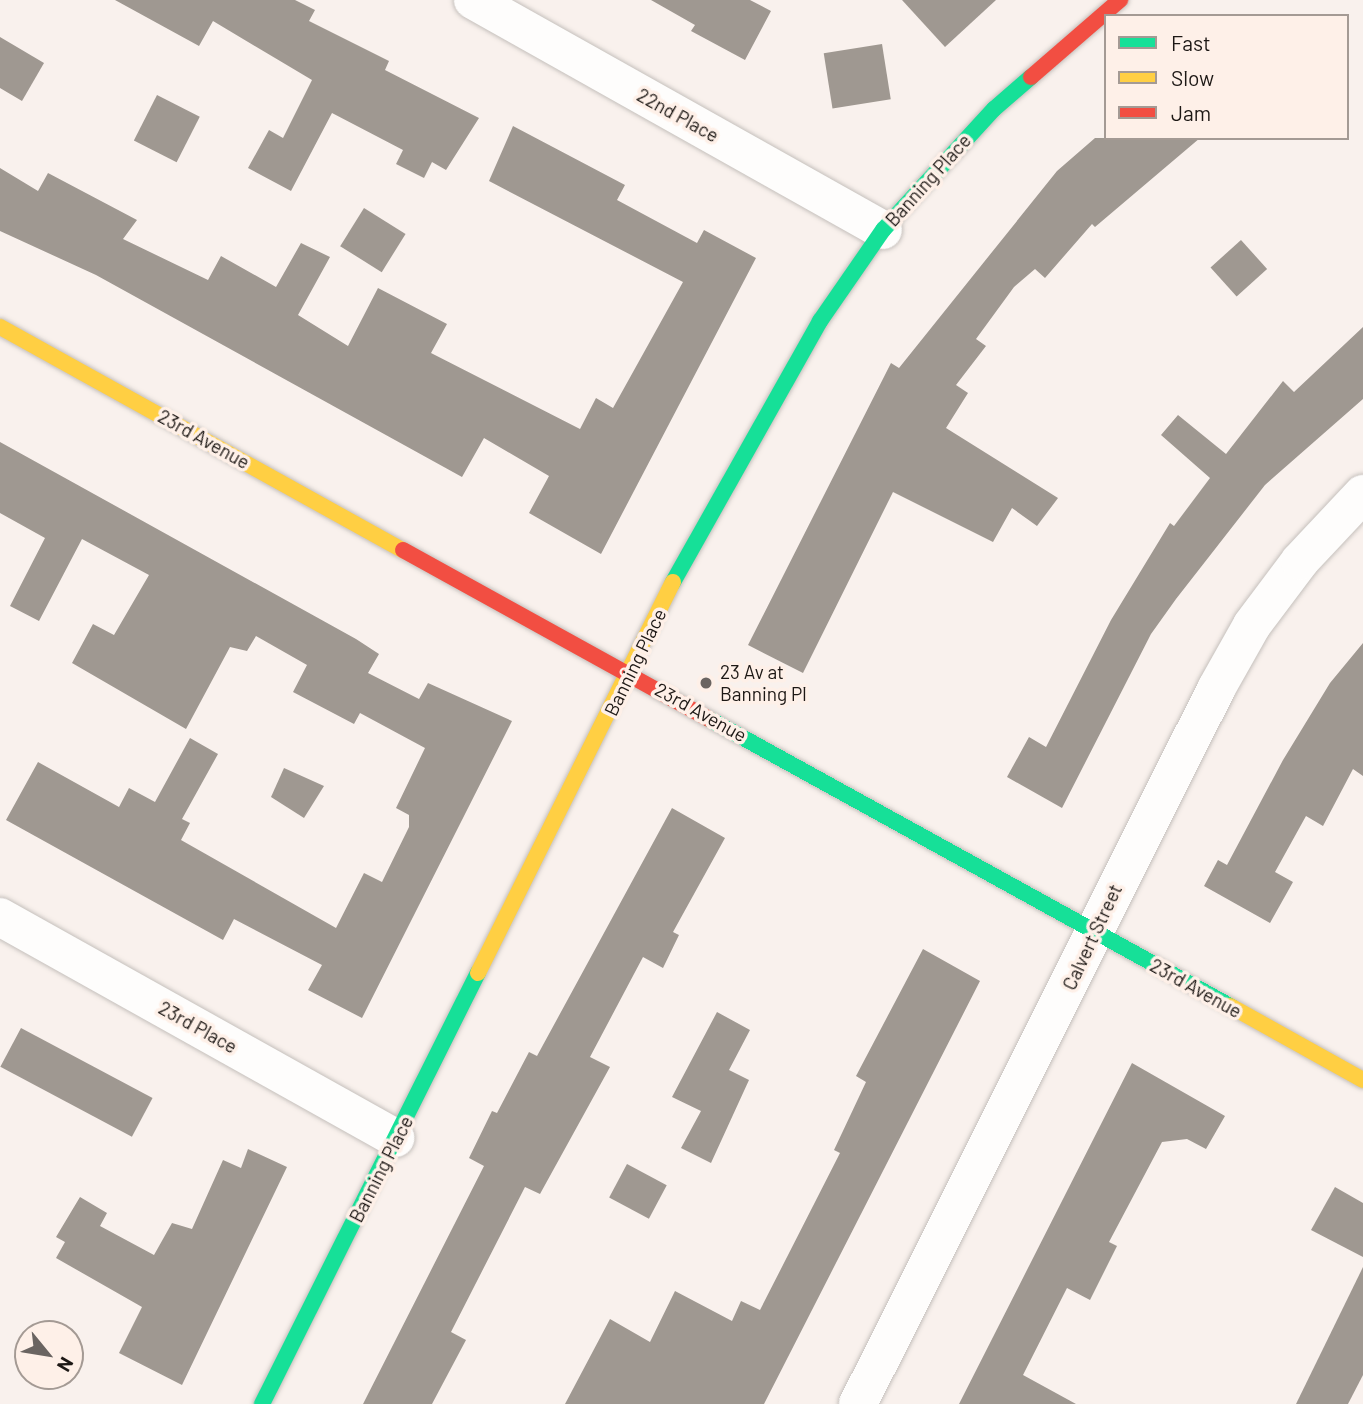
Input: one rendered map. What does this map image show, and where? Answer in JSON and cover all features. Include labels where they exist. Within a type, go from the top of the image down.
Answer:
[{"type":"street","name":"22nd Place","points":[[473,0],[883,230]]},
{"type":"street","name":"Banning Place","points":[[262,1404],[748,439],[883,230],[994,108],[1120,0]]},
{"type":"street","name":"23rd Avenue","points":[[0,327],[1363,1080]]},
{"type":"street","name":"Calvert Street","points":[[858,1404],[1096,932],[1172,769],[1252,625],[1300,561],[1363,494]]},
{"type":"street","name":"23rd Place","points":[[0,917],[396,1138]]},
{"type":"building","points":[[115,0],[295,0],[315,10],[309,21],[389,61],[385,70],[479,118],[446,170],[432,162],[424,178],[396,164],[403,150],[332,113],[291,191],[248,168],[269,130],[283,138],[312,80],[213,21],[199,46]]},
{"type":"building","points":[[651,0],[750,0],[771,11],[745,60],[691,31],[695,25]]},
{"type":"building","points":[[902,0],[996,0],[945,47]]},
{"type":"building","points":[[0,37],[44,63],[22,101],[0,88]]},
{"type":"building","points":[[882,44],[891,99],[832,109],[824,53]]},
{"type":"building","points":[[157,95],[200,117],[177,162],[134,140]]},
{"type":"building","points":[[513,126],[625,185],[617,200],[697,243],[704,230],[756,258],[601,554],[529,513],[549,476],[484,438],[462,477],[96,275],[0,231],[0,168],[38,191],[48,173],[137,220],[123,239],[208,280],[221,256],[276,287],[301,243],[330,257],[298,315],[348,346],[378,288],[447,324],[431,353],[580,429],[596,398],[613,408],[683,282],[489,181]]},
{"type":"building","points":[[1095,138],[1198,140],[1095,227],[1092,224],[1045,278],[1035,269],[1014,287],[976,339],[986,346],[956,385],[968,393],[946,428],[1058,498],[1037,526],[1012,508],[993,542],[893,492],[803,673],[748,645],[891,363],[899,368],[1057,171]]},
{"type":"building","points":[[364,208],[406,234],[382,272],[340,246]]},
{"type":"building","points":[[1241,240],[1267,269],[1237,296],[1211,267]]},
{"type":"building","points":[[1363,327],[1363,399],[1265,485],[1176,599],[1151,634],[1062,808],[1007,777],[1029,737],[1046,747],[1111,620],[1170,523],[1174,526],[1210,478],[1161,435],[1178,415],[1226,454],[1283,381],[1294,392]]},
{"type":"building","points":[[0,442],[356,639],[379,654],[368,673],[419,699],[428,683],[512,721],[362,1018],[308,990],[322,965],[234,919],[223,940],[6,820],[38,762],[119,807],[129,788],[155,802],[190,738],[218,754],[182,819],[190,823],[181,840],[336,928],[364,873],[382,882],[409,827],[409,815],[396,808],[425,748],[360,713],[354,724],[293,692],[307,665],[256,636],[247,651],[230,647],[186,729],[72,663],[93,624],[114,635],[149,575],[82,539],[39,621],[10,606],[45,538],[0,513]]},
{"type":"building","points":[[1363,643],[1363,776],[1353,769],[1323,826],[1306,816],[1275,872],[1293,882],[1270,923],[1204,886],[1218,860],[1227,865],[1283,760],[1330,683]]},
{"type":"building","points":[[284,768],[324,786],[304,818],[271,797]]},
{"type":"building","points":[[672,808],[725,838],[673,932],[679,935],[663,968],[643,957],[590,1057],[610,1067],[540,1194],[525,1187],[451,1332],[466,1340],[432,1404],[363,1404],[484,1166],[469,1158],[492,1111],[497,1113],[529,1052],[537,1056]]},
{"type":"building","points":[[923,949],[980,981],[764,1404],[565,1404],[610,1319],[650,1342],[675,1291],[732,1321],[741,1301],[760,1310],[840,1153],[834,1150],[866,1082],[856,1076]]},
{"type":"building","points":[[717,1012],[750,1030],[729,1070],[749,1080],[711,1163],[681,1148],[701,1111],[672,1097]]},
{"type":"building","points":[[21,1028],[153,1098],[132,1137],[0,1067]]},
{"type":"building","points":[[1132,1063],[1225,1116],[1206,1149],[1187,1139],[1162,1142],[1109,1242],[1117,1246],[1090,1300],[1067,1288],[1023,1375],[1076,1404],[959,1404]]},
{"type":"building","points":[[248,1149],[287,1167],[182,1385],[119,1353],[142,1307],[56,1258],[65,1242],[56,1237],[80,1197],[107,1213],[100,1226],[154,1255],[172,1223],[192,1229],[223,1160],[241,1168]]},
{"type":"building","points":[[627,1164],[667,1185],[649,1219],[609,1198]]},
{"type":"building","points":[[1335,1187],[1363,1203],[1363,1257],[1311,1230]]},
{"type":"building","points":[[1363,1267],[1363,1375],[1348,1404],[1296,1404]]},
{"type":"traffic: fast","points":[[673,582],[820,321],[883,230],[994,109],[1031,77]]},
{"type":"traffic: fast","points":[[709,719],[1230,1006]]},
{"type":"traffic: fast","points":[[262,1404],[478,973]]},
{"type":"traffic: slow","points":[[0,327],[403,550]]},
{"type":"traffic: slow","points":[[478,973],[673,582]]},
{"type":"traffic: slow","points":[[1230,1006],[1363,1080]]},
{"type":"traffic: jam","points":[[1031,77],[1120,0]]},
{"type":"traffic: jam","points":[[403,550],[709,719]]},
{"type":"place","name":"23 Av at Banning Pl","points":[[706,683]]}]
